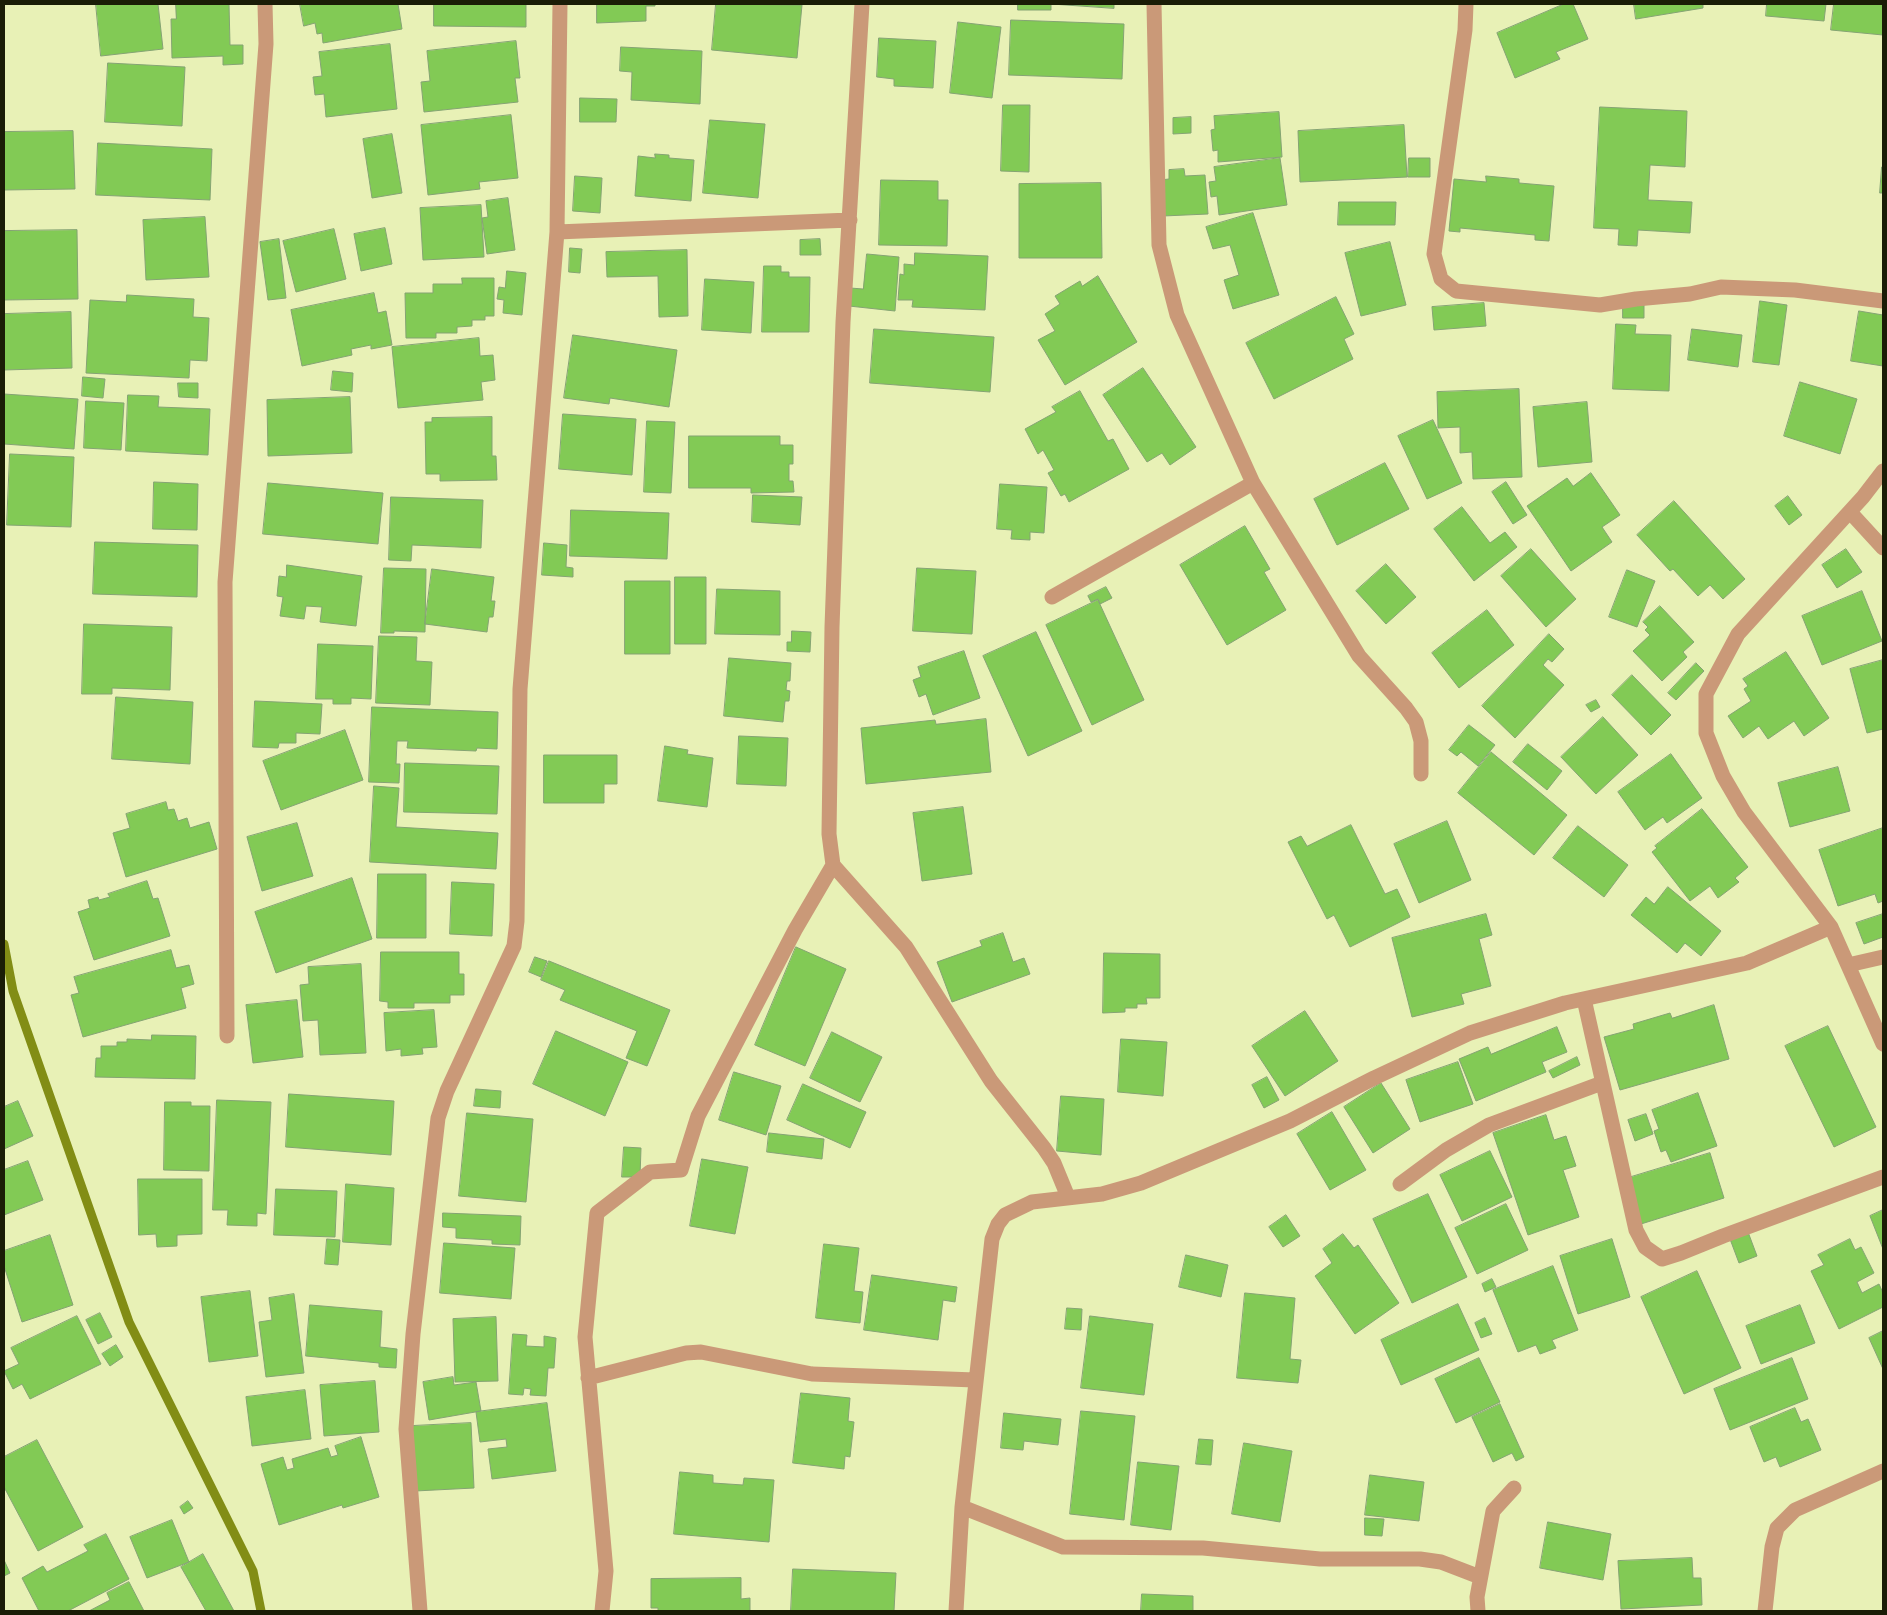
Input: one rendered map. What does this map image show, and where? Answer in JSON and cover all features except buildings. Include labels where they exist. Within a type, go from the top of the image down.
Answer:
[{"type":"street","points":[[227,1036],[224,582],[266,44],[265,4]]},
{"type":"street","points":[[420,1611],[406,1429],[413,1334],[438,1118],[447,1091],[514,946],[517,921],[520,688],[557,232],[560,4]]},
{"type":"street","points":[[862,4],[843,322],[832,627],[829,834],[833,866],[906,948],[991,1081],[1049,1155],[1068,1197]]},
{"type":"street","points":[[1154,4],[1159,245],[1177,315],[1253,483],[1359,656],[1406,708],[1416,722],[1421,741],[1421,774]]},
{"type":"street","points":[[1466,4],[1465,30],[1434,254],[1441,279],[1456,291],[1600,304],[1690,294],[1721,287],[1795,290],[1883,301]]},
{"type":"street","points":[[557,232],[850,220]]},
{"type":"street","points":[[1883,470],[1850,512],[1738,634],[1706,694],[1706,733],[1723,776],[1744,812],[1831,927],[1883,1044]]},
{"type":"street","points":[[1052,597],[1253,483]]},
{"type":"street","points":[[1850,512],[1883,548]]},
{"type":"street","points":[[602,1611],[606,1571],[585,1338],[597,1213],[650,1172],[681,1170],[698,1116],[795,930],[833,866]]},
{"type":"street","points":[[956,1611],[962,1507],[992,1239],[998,1224],[1005,1215],[1032,1202],[1102,1194],[1141,1183],[1290,1121],[1470,1032],[1565,1003],[1747,964],[1831,927]]},
{"type":"street","points":[[1848,965],[1883,957]]},
{"type":"street","points":[[1584,999],[1636,1230],[1645,1247],[1662,1259],[1883,1177]]},
{"type":"street","points":[[1400,1184],[1446,1150],[1489,1125],[1602,1083]]},
{"type":"street","points":[[588,1378],[686,1353],[701,1352],[812,1374],[975,1380]]},
{"type":"street","points":[[1765,1611],[1772,1547],[1777,1528],[1795,1510],[1883,1471]]},
{"type":"street","points":[[1478,1611],[1477,1597],[1480,1577],[1493,1511],[1514,1488]]},
{"type":"street","points":[[962,1507],[1063,1547],[1203,1548],[1320,1559],[1420,1559],[1441,1562],[1480,1577]]},
{"type":"waterway","points":[[4,944],[13,991],[129,1322],[253,1571],[261,1611]]}]
